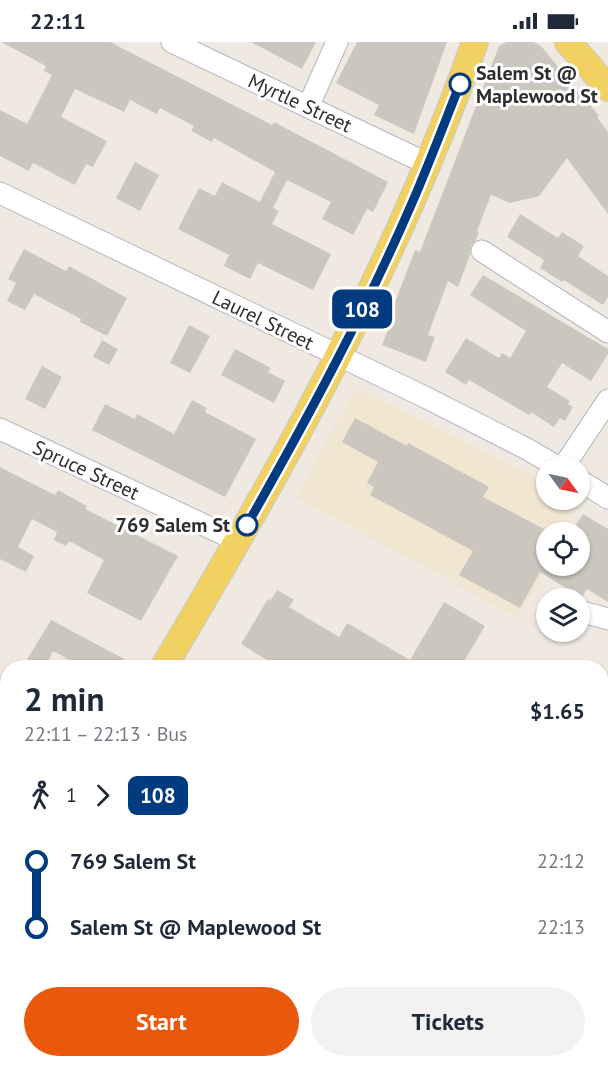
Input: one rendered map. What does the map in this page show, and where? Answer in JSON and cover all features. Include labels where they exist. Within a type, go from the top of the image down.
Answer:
[{"type":"main road","points":[[168,660],[301,430],[338,356],[406,216],[476,42]]},
{"type":"main road","points":[[568,42],[604,76]]},
{"type":"street","name":"Myrtle Street","points":[[172,42],[428,164]]},
{"type":"street","points":[[308,107],[337,42]]},
{"type":"street","name":"Laurel Street","points":[[0,193],[447,408],[539,456]]},
{"type":"street","points":[[482,251],[608,332]]},
{"type":"street","points":[[571,456],[608,400]]},
{"type":"street","name":"Spruce Street","points":[[0,429],[238,541]]},
{"type":"street","points":[[590,487],[608,498]]},
{"type":"street","points":[[590,614],[608,619]]},
{"type":"shaded area","points":[[364,390],[536,479],[536,510],[576,510],[570,522],[536,522],[536,576],[541,576],[518,618],[296,497],[348,402],[356,392]]},
{"type":"building","points":[[1,42],[110,42],[272,125],[274,122],[388,182],[373,212],[367,209],[353,235],[322,219],[331,202],[287,180],[273,208],[279,211],[272,224],[331,254],[313,290],[258,263],[250,279],[224,266],[229,255],[178,229],[199,188],[215,196],[222,182],[260,202],[275,172],[214,138],[212,142],[191,131],[194,126],[160,108],[157,114],[130,100],[124,112],[75,89],[61,117],[107,141],[93,167],[86,164],[75,185],[33,163],[29,171],[0,156],[0,110],[27,124],[52,75],[44,71],[46,66]]},
{"type":"building","points":[[251,42],[316,42],[302,69]]},
{"type":"building","points":[[357,42],[447,42],[414,134],[374,115],[379,105],[336,83]]},
{"type":"building","points":[[507,42],[533,42],[541,46],[599,116],[597,117],[608,132],[608,214],[567,158],[539,196],[510,203],[491,195],[477,231],[479,232],[476,240],[471,245],[470,255],[458,287],[448,281],[428,335],[435,337],[426,362],[382,345],[395,312],[392,310],[415,250],[420,252],[499,46]]},
{"type":"building","points":[[135,162],[159,175],[140,211],[116,198]]},
{"type":"building","points":[[520,214],[558,238],[562,232],[584,246],[578,256],[608,276],[608,297],[603,305],[564,280],[562,282],[540,268],[544,260],[507,237]]},
{"type":"building","points":[[24,249],[66,271],[69,266],[127,298],[107,336],[34,294],[25,310],[7,301],[16,283],[8,279]]},
{"type":"building","points":[[483,275],[608,349],[608,354],[591,381],[562,363],[547,387],[570,401],[568,404],[573,407],[565,421],[560,418],[554,427],[531,412],[529,415],[469,380],[466,385],[445,372],[466,338],[499,358],[502,353],[510,358],[526,331],[470,295]]},
{"type":"building","points":[[189,325],[210,336],[190,373],[170,363]]},
{"type":"building","points":[[102,340],[118,349],[109,365],[93,357]]},
{"type":"building","points":[[235,349],[271,368],[268,372],[285,381],[274,403],[221,375]]},
{"type":"building","points":[[42,366],[62,377],[45,409],[25,399]]},
{"type":"building","points":[[192,400],[207,408],[205,412],[256,439],[225,497],[92,430],[105,404],[135,419],[137,414],[174,434]]},
{"type":"building","points":[[355,418],[407,446],[408,443],[489,487],[483,497],[536,525],[538,576],[520,608],[459,575],[473,551],[370,495],[374,487],[367,483],[378,462],[342,442]]},
{"type":"building","points":[[0,467],[55,495],[58,490],[87,506],[85,509],[178,556],[141,621],[87,593],[104,560],[69,541],[66,546],[54,540],[57,532],[32,519],[18,547],[34,556],[26,572],[0,559]]},
{"type":"building","points":[[583,514],[608,529],[608,602],[590,591],[590,588],[566,588],[546,576],[590,576],[590,522],[578,522]]},
{"type":"building","points":[[277,590],[294,600],[289,607],[339,637],[347,623],[410,660],[267,660],[241,644],[268,599],[270,601]]},
{"type":"building","points":[[444,602],[485,626],[465,660],[410,660]]},
{"type":"building","points":[[51,620],[126,660],[69,660],[53,651],[49,660],[27,660]]},
{"type":"bus line","name":"108","points":[[247,525],[301,430],[355,323],[411,205],[460,84]]},
{"type":"place","name":"Salem St @ Maplewood St","points":[[460,84]]},
{"type":"place","name":"769 Salem St","points":[[247,525]]}]
